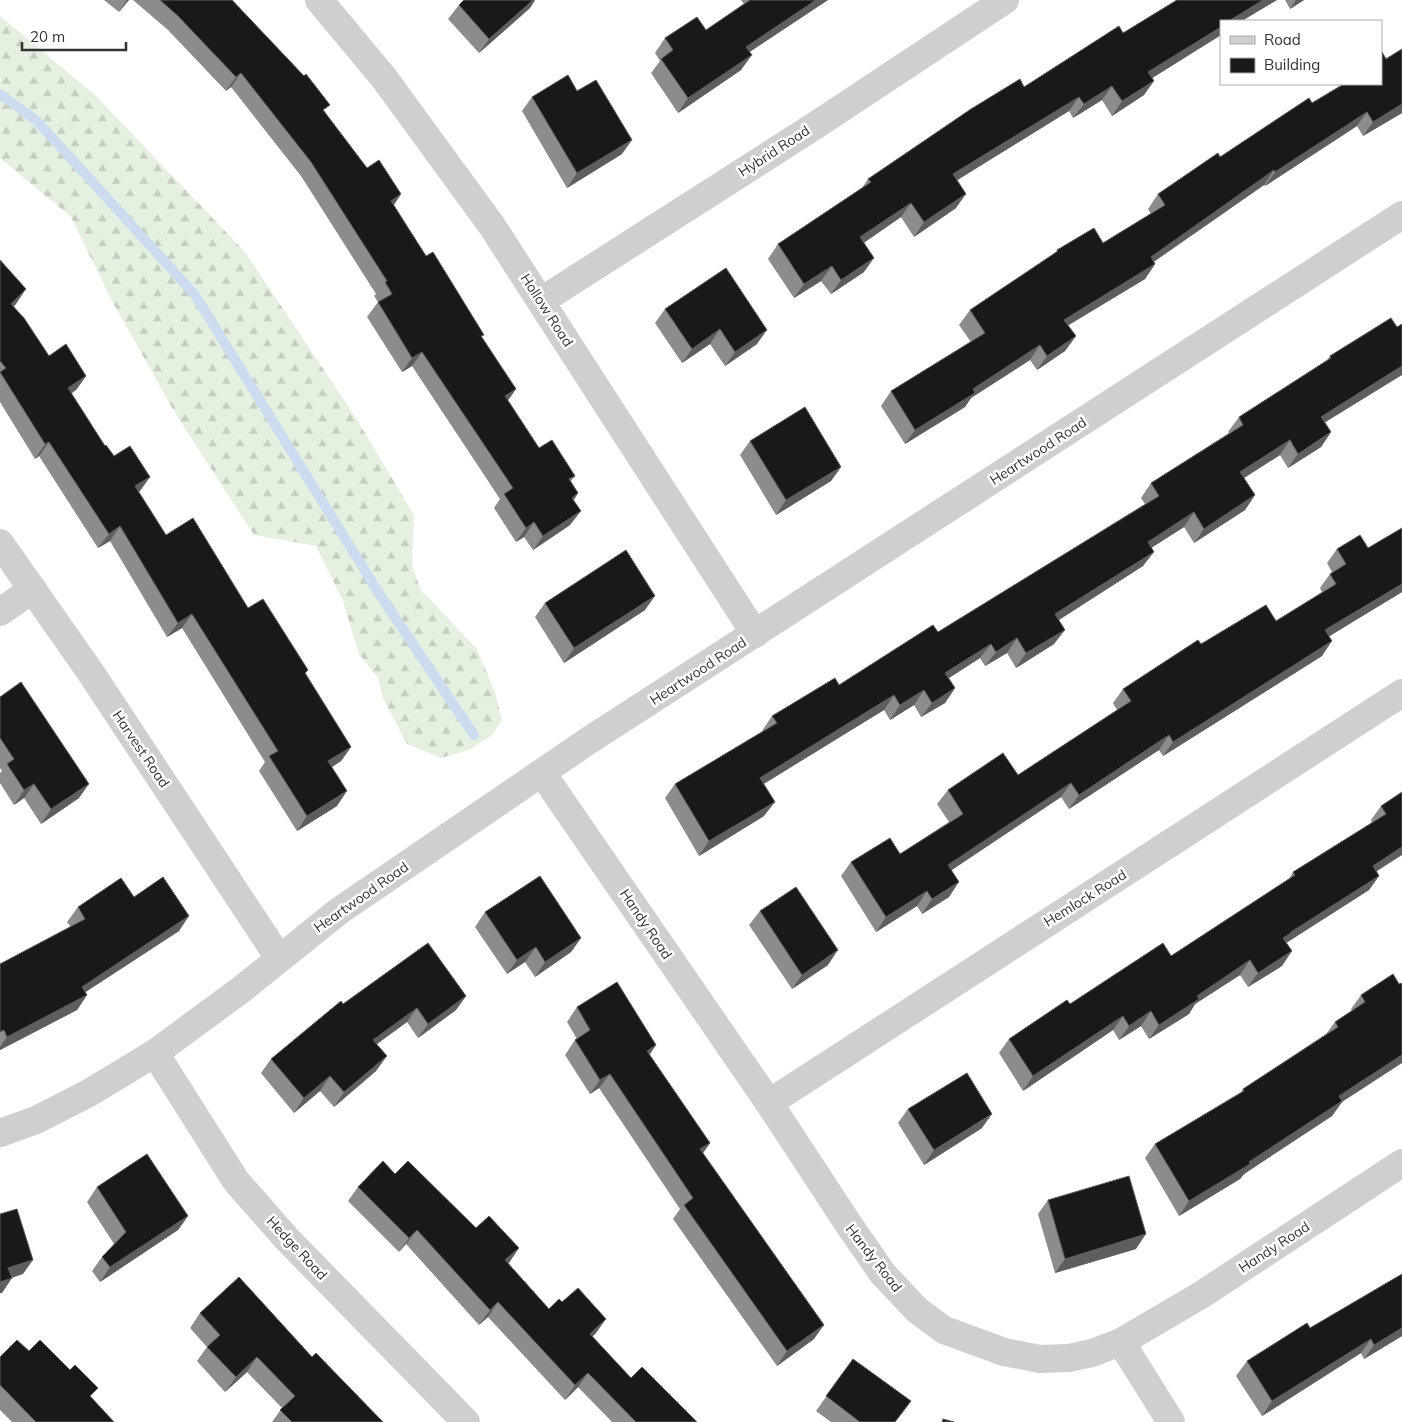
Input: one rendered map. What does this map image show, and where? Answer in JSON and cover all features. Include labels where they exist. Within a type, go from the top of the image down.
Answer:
[{"type":"street","name":"Hybrid Road","points":[[541,301],[816,125],[1006,0]]},
{"type":"street","name":"Hollow Road","points":[[325,2],[384,78],[492,226],[755,634]]},
{"type":"street","name":"Heartwood Road","points":[[0,1133],[36,1120],[89,1093],[155,1053],[242,989],[339,911],[588,741],[1402,215]]},
{"type":"street","name":"Harvest Road","points":[[0,543],[96,681],[279,958]]},
{"type":"street","points":[[0,612],[33,589]]},
{"type":"street","name":"Hemlock Road","points":[[768,1103],[931,996],[1241,799],[1402,693]]},
{"type":"street","name":"Handy Road","points":[[542,773],[883,1274],[917,1310],[944,1330],[1004,1352],[1040,1359],[1069,1358],[1084,1355],[1121,1342],[1201,1295],[1402,1163]]},
{"type":"street","name":"Hedge Road","points":[[155,1053],[236,1181],[287,1239],[466,1422]]},
{"type":"street","points":[[1121,1342],[1170,1422]]},
{"type":"green space","points":[[0,16],[95,95],[245,252],[356,418],[414,515],[412,566],[421,590],[477,649],[495,692],[502,720],[491,736],[469,750],[441,758],[407,744],[383,698],[378,678],[359,654],[343,601],[316,546],[254,535],[175,413],[111,299],[71,217],[0,158]]},
{"type":"building","points":[[160,0],[232,0],[304,76],[306,74],[330,105],[323,110],[367,168],[379,160],[401,194],[391,201],[426,256],[433,252],[484,335],[481,336],[516,389],[505,396],[539,448],[552,440],[575,476],[569,479],[578,493],[572,498],[581,511],[543,536],[534,522],[526,528],[504,494],[513,488],[422,352],[412,358],[378,302],[392,294],[385,282],[387,281],[311,162],[241,73],[236,77],[178,16]]},
{"type":"building","points":[[464,0],[533,0],[489,39],[459,5]]},
{"type":"building","points":[[750,0],[816,0],[746,47],[752,55],[688,98],[661,59],[673,50],[665,38],[697,17],[706,30]]},
{"type":"building","points":[[1177,0],[1263,0],[1231,20],[1220,20],[1220,28],[1148,72],[1154,81],[1122,101],[1112,86],[1084,104],[1079,97],[953,174],[966,194],[924,222],[911,203],[860,237],[874,258],[841,280],[832,266],[804,284],[778,244],[871,182],[868,179],[971,109],[1020,79],[1024,87],[1119,26],[1123,33]]},
{"type":"building","points":[[1402,49],[1402,104],[1373,122],[1367,112],[1275,172],[1274,170],[1151,257],[1155,264],[1064,320],[1076,336],[1047,356],[1040,345],[973,389],[975,393],[915,430],[891,391],[985,333],[970,310],[1057,250],[1094,228],[1103,243],[1165,205],[1158,194],[1218,153],[1220,157],[1309,98],[1312,103],[1342,85],[1382,85],[1382,52],[1386,59]]},
{"type":"building","points":[[568,75],[577,91],[596,80],[632,140],[577,173],[532,97]]},
{"type":"building","points":[[0,260],[26,289],[11,304],[24,318],[49,356],[66,344],[86,376],[68,388],[105,446],[114,456],[130,446],[150,477],[135,486],[166,535],[193,518],[248,608],[263,599],[308,670],[305,673],[351,747],[328,761],[347,791],[307,816],[269,756],[278,751],[192,614],[178,623],[120,526],[109,534],[49,442],[45,444],[0,372],[6,368],[0,361]]},
{"type":"building","points":[[726,268],[767,330],[735,352],[720,329],[692,349],[665,309]]},
{"type":"building","points":[[1391,318],[1397,327],[1402,324],[1402,366],[1321,417],[1331,432],[1298,454],[1290,440],[1240,472],[1255,495],[1204,529],[1194,512],[1148,542],[1154,552],[1055,614],[1065,630],[1026,653],[1017,638],[996,652],[991,644],[945,673],[955,688],[932,703],[924,690],[900,705],[894,695],[760,778],[775,802],[709,841],[675,784],[777,723],[772,716],[835,678],[839,685],[933,625],[938,632],[1159,496],[1151,483],[1243,425],[1239,417]]},
{"type":"building","points":[[805,407],[841,467],[786,500],[750,441]]},
{"type":"building","points":[[1402,528],[1402,584],[1325,630],[1332,641],[1173,742],[1169,735],[1079,795],[1071,783],[948,865],[959,882],[932,899],[927,891],[886,917],[851,862],[890,838],[900,854],[963,814],[948,790],[1003,753],[1018,775],[1131,701],[1123,689],[1198,640],[1201,644],[1266,605],[1276,621],[1336,584],[1330,574],[1346,564],[1337,549],[1360,535],[1368,548]]},
{"type":"building","points":[[626,550],[655,596],[574,648],[545,603]]},
{"type":"building","points":[[21,682],[89,784],[51,809],[34,784],[24,790],[7,764],[14,759],[0,738],[0,697]]},
{"type":"building","points":[[1402,792],[1402,847],[1373,866],[1379,876],[1283,938],[1292,951],[1258,973],[1250,960],[1197,996],[1199,999],[1159,1025],[1151,1011],[1129,1026],[1123,1016],[1033,1076],[1009,1039],[1067,1000],[1070,1004],[1163,943],[1171,956],[1295,875],[1293,872],[1386,814],[1381,806]]},
{"type":"building","points":[[540,876],[581,938],[545,962],[536,947],[517,960],[485,912]]},
{"type":"building","points":[[163,877],[189,916],[82,987],[87,995],[7,1037],[4,1030],[0,1032],[0,964],[85,919],[78,907],[121,878],[134,897]]},
{"type":"building","points":[[796,887],[838,950],[802,975],[760,911]]},
{"type":"building","points":[[428,943],[466,996],[428,1024],[417,1008],[373,1040],[387,1056],[344,1092],[330,1076],[304,1098],[271,1059],[341,1001],[343,1004]]},
{"type":"building","points":[[1393,974],[1399,984],[1402,983],[1402,1055],[1339,1096],[1342,1101],[1249,1162],[1250,1164],[1189,1201],[1155,1144],[1244,1091],[1243,1089],[1338,1027],[1335,1022],[1365,1002],[1361,995]]},
{"type":"building","points":[[617,982],[656,1045],[647,1051],[710,1143],[700,1149],[824,1325],[787,1351],[684,1205],[693,1198],[610,1074],[600,1080],[575,1040],[590,1030],[577,1007]]},
{"type":"building","points":[[967,1073],[992,1114],[934,1150],[908,1109]]},
{"type":"building","points":[[147,1154],[188,1216],[110,1267],[102,1257],[126,1232],[97,1187]]},
{"type":"building","points":[[383,1161],[395,1174],[408,1161],[476,1228],[489,1216],[519,1248],[505,1260],[549,1309],[559,1299],[562,1302],[578,1288],[606,1319],[590,1334],[631,1378],[642,1367],[697,1422],[636,1422],[588,1373],[575,1385],[498,1302],[490,1310],[417,1230],[409,1238],[358,1187]]},
{"type":"building","points":[[1129,1176],[1146,1234],[1065,1259],[1048,1200]]},
{"type":"building","points":[[17,1209],[33,1260],[8,1268],[12,1278],[0,1282],[0,1214]]},
{"type":"building","points":[[1402,1274],[1402,1328],[1374,1345],[1371,1339],[1272,1401],[1247,1361],[1307,1323],[1310,1328]]},
{"type":"building","points":[[239,1277],[312,1357],[316,1353],[383,1422],[292,1422],[280,1410],[295,1396],[257,1357],[236,1377],[207,1347],[220,1335],[200,1313]]},
{"type":"building","points":[[17,1340],[29,1351],[40,1340],[70,1370],[75,1365],[98,1388],[90,1396],[114,1422],[36,1422],[0,1385],[0,1357]]},
{"type":"building","points":[[853,1359],[911,1401],[895,1422],[860,1422],[826,1396]]},
{"type":"building","points":[[943,1419],[954,1422],[942,1422]]},
{"type":"waterway","points":[[0,94],[37,121],[195,295],[380,595],[474,735]]}]
